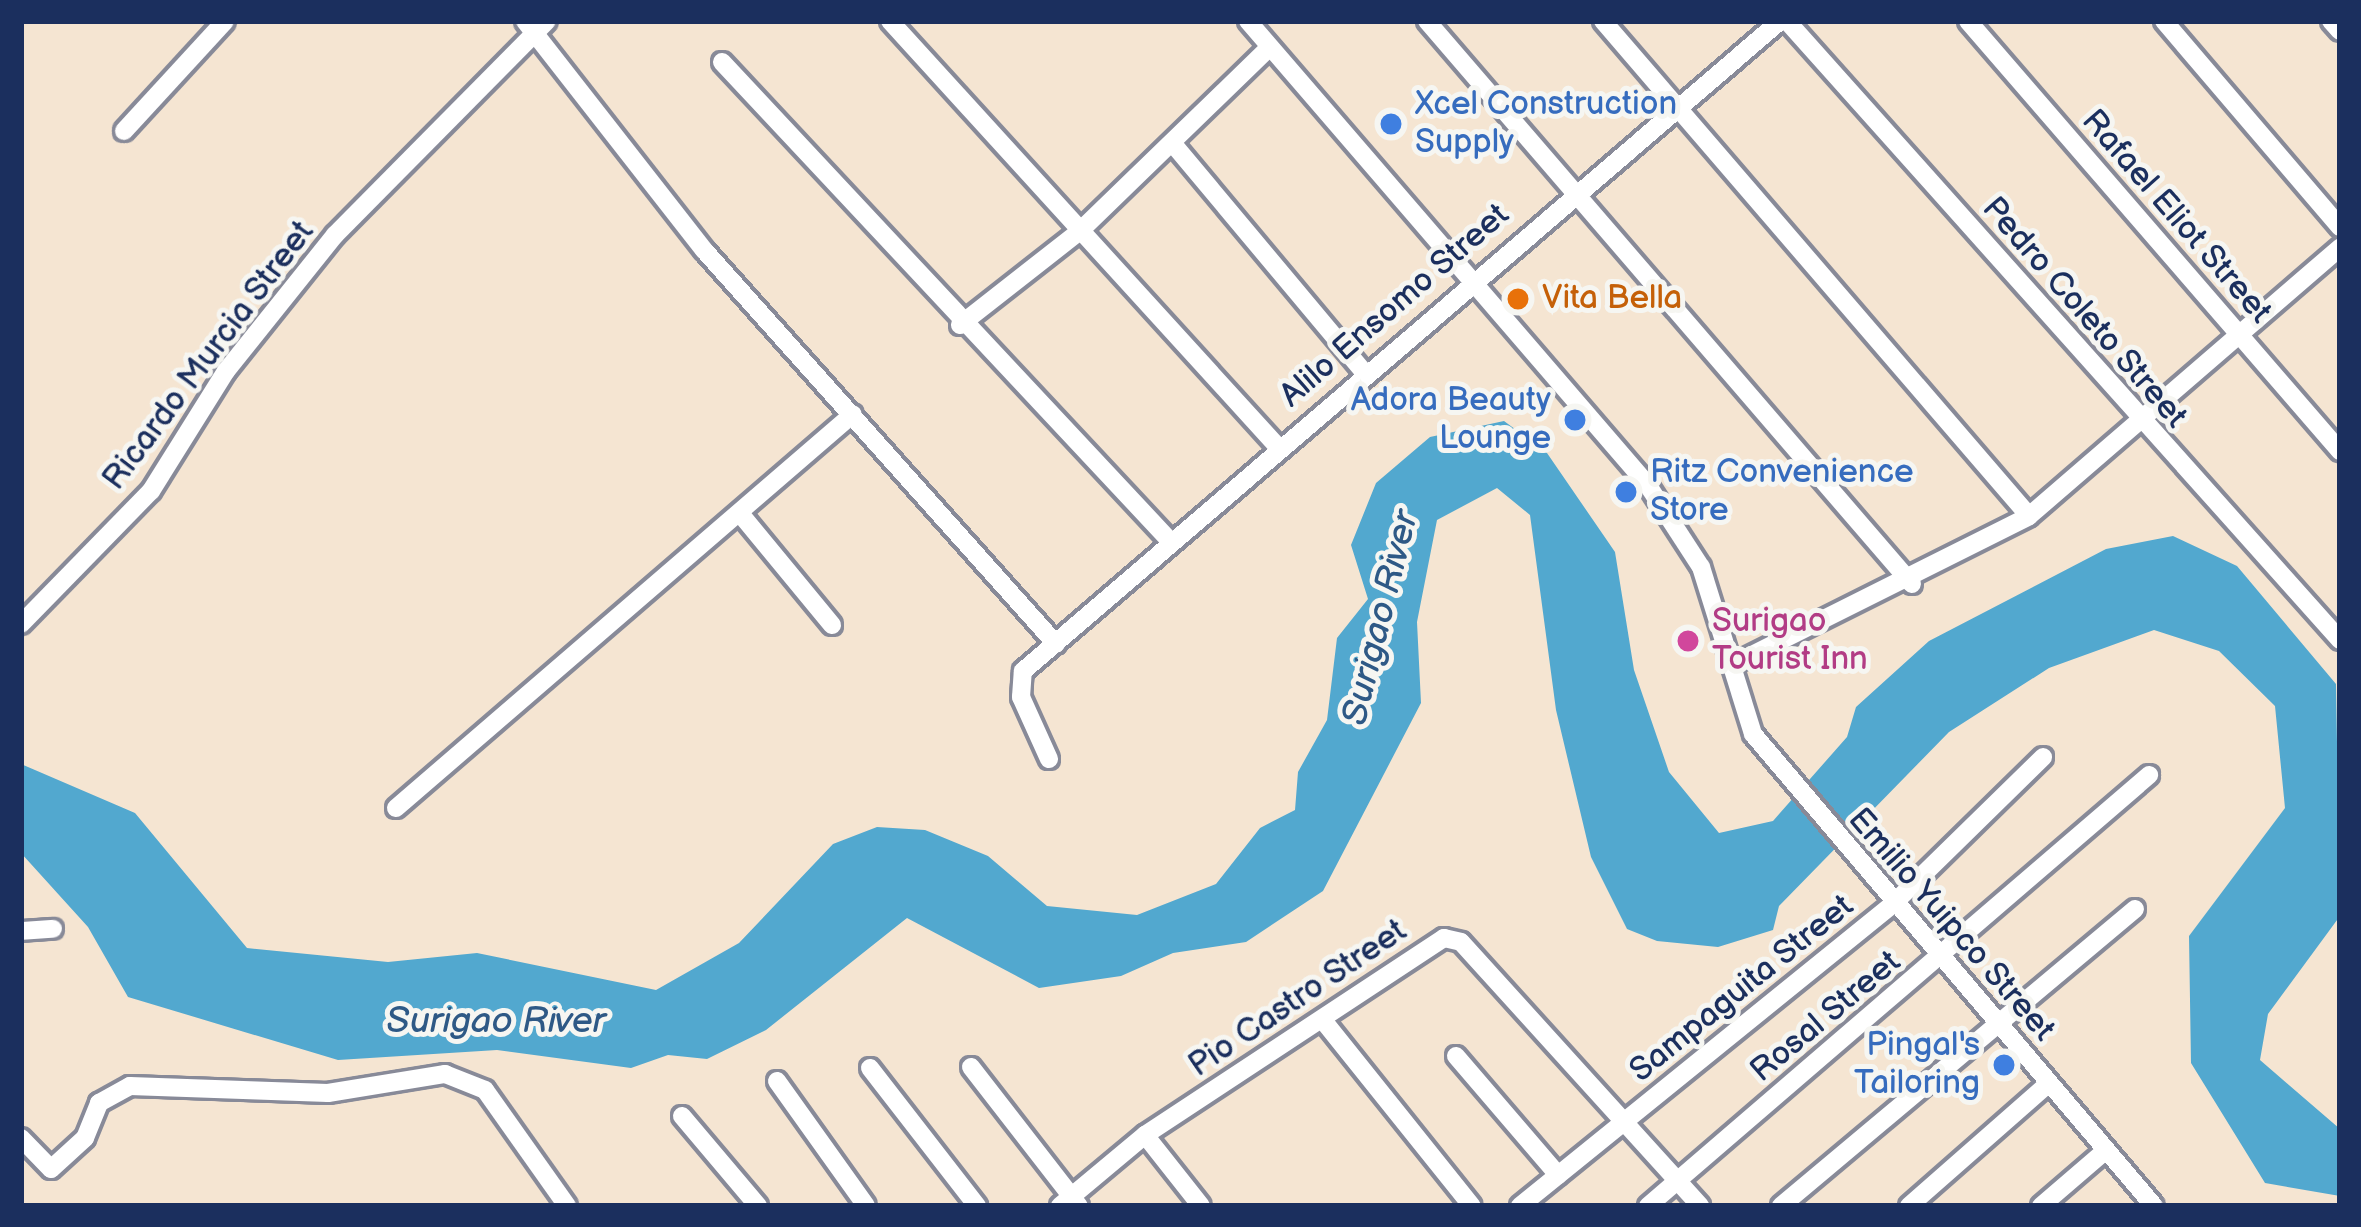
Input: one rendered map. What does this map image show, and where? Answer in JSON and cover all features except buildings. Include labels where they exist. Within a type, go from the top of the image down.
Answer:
[{"type":"street","points":[[124,131],[225,21]]},
{"type":"street","points":[[890,21],[1278,447]]},
{"type":"street","name":"Emilio Yuipco Street","points":[[1248,21],[1473,275],[1685,537],[1753,734],[1797,795],[1943,957],[2154,1206]]},
{"type":"street","points":[[1427,21],[1912,584]]},
{"type":"street","points":[[1603,21],[2030,516]]},
{"type":"street","name":"Alilo Ensomo Street","points":[[1049,759],[1018,686],[1056,644],[1473,275],[1784,21]]},
{"type":"street","name":"Pedro Coleto Street","points":[[1784,21],[2140,425],[2340,640]]},
{"type":"street","name":"Rafael Eliot Street","points":[[1968,21],[2340,451]]},
{"type":"street","points":[[2164,21],[2340,227]]},
{"type":"street","points":[[2331,21],[2340,32]]},
{"type":"street","points":[[536,25],[704,250],[1056,644]]},
{"type":"street","name":"Ricardo Murcia Street","points":[[21,624],[152,490],[226,371],[335,235],[536,25]]},
{"type":"street","points":[[960,326],[1081,230],[1174,145],[1268,49]]},
{"type":"street","points":[[722,62],[960,326],[1171,542]]},
{"type":"street","points":[[1174,145],[1364,372]]},
{"type":"street","points":[[1732,665],[1912,584],[2030,516],[2340,248]]},
{"type":"street","points":[[396,808],[479,728],[743,517],[853,414]]},
{"type":"street","points":[[743,517],[832,625]]},
{"type":"street","name":"Sampaguita Street","points":[[1520,1206],[1893,904],[2043,757]]},
{"type":"street","name":"Rosal Street","points":[[1648,1206],[2150,775]]},
{"type":"street","points":[[1781,1206],[2135,909]]},
{"type":"street","points":[[21,931],[53,929]]},
{"type":"street","name":"Pio Castro Street","points":[[1070,1203],[1145,1135],[1326,1024],[1433,944],[1461,941],[1700,1206]]},
{"type":"street","points":[[1326,1024],[1472,1206]]},
{"type":"street","points":[[1456,1056],[1558,1175]]},
{"type":"street","points":[[971,1067],[1070,1203]]},
{"type":"street","points":[[870,1068],[977,1206]]},
{"type":"street","points":[[21,1138],[51,1168],[85,1138],[99,1103],[130,1086],[328,1093],[445,1074],[473,1082],[567,1206]]},
{"type":"street","points":[[777,1081],[866,1206]]},
{"type":"street","points":[[1909,1206],[2049,1083]]},
{"type":"street","points":[[682,1116],[758,1206]]},
{"type":"street","points":[[1145,1135],[1201,1206]]},
{"type":"street","points":[[2041,1206],[2105,1151]]},
{"type":"water","name":"Surigao River","points":[[1504,421],[1547,453],[1615,552],[1634,670],[1669,772],[1719,833],[1773,821],[1847,737],[1856,707],[1929,641],[2106,549],[2173,536],[2237,566],[2336,684],[2340,916],[2268,1014],[2260,1060],[2340,1129],[2340,1196],[2265,1183],[2191,1063],[2189,936],[2285,808],[2275,706],[2219,651],[2154,630],[2049,668],[1949,732],[1779,906],[1773,930],[1718,947],[1657,941],[1627,929],[1591,857],[1556,710],[1530,515],[1497,488],[1437,520],[1417,622],[1421,703],[1323,891],[1246,942],[1173,953],[1121,976],[1039,988],[907,918],[766,1030],[707,1059],[668,1055],[631,1068],[497,1050],[338,1060],[128,997],[88,927],[21,853],[21,764],[135,813],[247,948],[388,962],[477,953],[656,990],[739,943],[833,844],[877,827],[925,830],[988,856],[1047,906],[1137,915],[1216,884],[1260,828],[1295,810],[1298,772],[1327,720],[1337,638],[1368,599],[1351,545],[1376,483],[1430,437]]},
{"type":"place","name":"Xcel Construction Supply","points":[[1391,124]]},
{"type":"place","name":"Vita Bella","points":[[1518,299]]},
{"type":"place","name":"Adora Beauty Lounge","points":[[1575,420]]},
{"type":"place","name":"Ritz Convenience Store","points":[[1626,492]]},
{"type":"place","name":"Surigao Tourist Inn","points":[[1688,641]]},
{"type":"place","name":"Pingal's Tailoring","points":[[2004,1065]]}]
